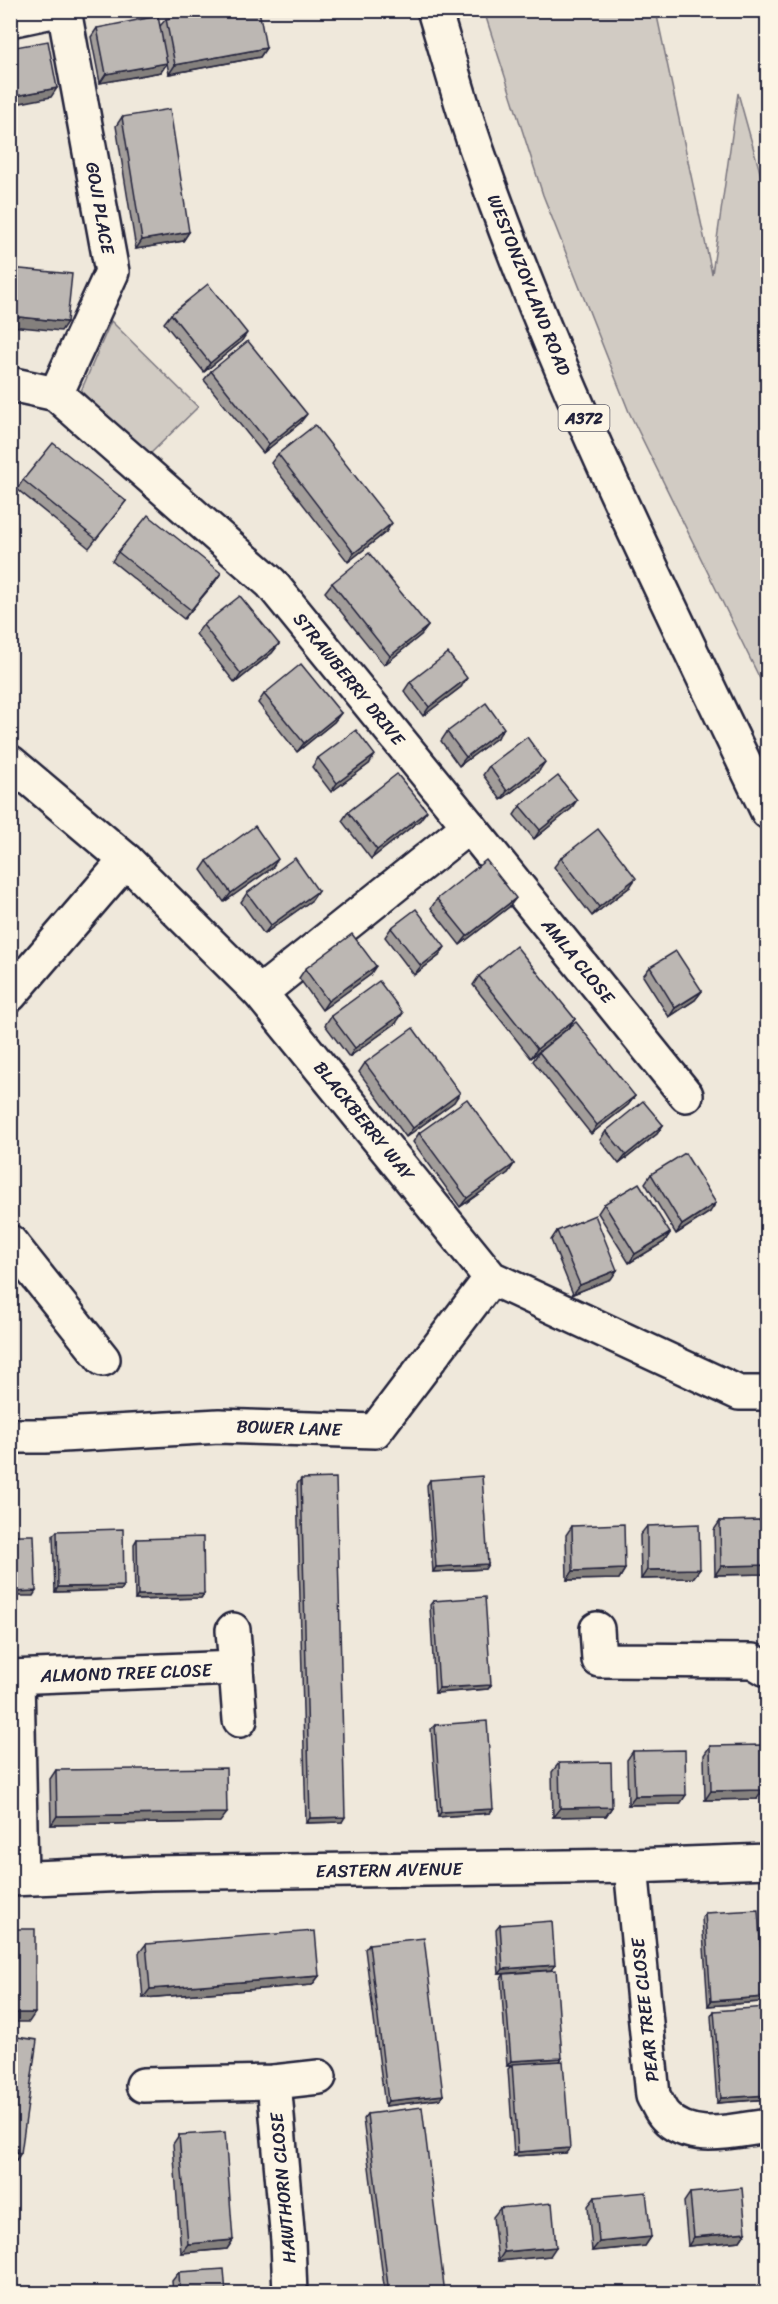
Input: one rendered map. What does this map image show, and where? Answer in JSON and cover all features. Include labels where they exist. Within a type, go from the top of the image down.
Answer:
[{"type":"street","points":[[10,20],[57,10]]},
{"type":"street","name":"GOJI PLACE","points":[[56,394],[112,272],[64,10]]},
{"type":"street","name":"WESTONZOYLAND ROAD","points":[[434,10],[477,153],[528,288],[623,508],[768,812]]},
{"type":"street","name":"STRAWBERRY DRIVE","points":[[10,384],[56,394],[271,583],[469,826]]},
{"type":"street","name":"BLACKBERRY WAY","points":[[10,762],[126,860],[260,993],[491,1278],[739,1393],[768,1393]]},
{"type":"street","points":[[260,993],[469,826]]},
{"type":"street","name":"AMLA CLOSE","points":[[469,826],[686,1095]]},
{"type":"street","points":[[10,995],[126,860]]},
{"type":"street","points":[[10,1242],[103,1359]]},
{"type":"street","name":"BOWER LANE","points":[[10,1436],[219,1426],[375,1431],[491,1278]]},
{"type":"street","points":[[597,1629],[599,1660],[753,1661],[768,1670]]},
{"type":"street","name":"ALMOND TREE CLOSE","points":[[233,1630],[240,1720]]},
{"type":"street","name":"ALMOND TREE CLOSE","points":[[16,1879],[14,1677],[236,1668]]},
{"type":"street","name":"EASTERN AVENUE","points":[[16,1879],[151,1873],[631,1866],[768,1861]]},
{"type":"street","name":"PEAR TREE CLOSE","points":[[631,1866],[654,2096],[664,2116],[683,2129],[701,2133],[768,2126]]},
{"type":"street","points":[[143,2085],[274,2082],[318,2077]]},
{"type":"street","name":"HAWTHORN CLOSE","points":[[274,2082],[288,2241],[290,2294]]},
{"type":"shaded area","points":[[484,11],[656,11],[712,274],[738,93],[767,197],[767,693],[629,412],[543,195]]},
{"type":"shaded area","points":[[111,321],[198,407],[147,457],[81,391]]},
{"type":"building","points":[[209,10],[259,10],[266,48],[175,65],[166,19]]},
{"type":"building","points":[[158,16],[167,63],[106,74],[97,28]]},
{"type":"building","points":[[48,41],[57,88],[10,97],[10,48]]},
{"type":"building","points":[[170,109],[189,232],[142,240],[122,117]]},
{"type":"building","points":[[10,268],[72,274],[67,322],[10,316]]},
{"type":"building","points":[[208,284],[247,333],[210,363],[171,314]]},
{"type":"building","points":[[248,341],[307,414],[269,444],[211,371]]},
{"type":"building","points":[[315,425],[392,523],[354,553],[278,454]]},
{"type":"building","points":[[53,443],[126,501],[96,539],[23,480]]},
{"type":"building","points":[[148,515],[221,573],[191,610],[118,552]]},
{"type":"building","points":[[369,553],[428,626],[390,656],[332,583]]},
{"type":"building","points":[[240,596],[279,644],[241,674],[203,625]]},
{"type":"building","points":[[448,653],[467,678],[429,707],[410,682]]},
{"type":"building","points":[[301,664],[341,713],[304,743],[264,694]]},
{"type":"building","points":[[486,703],[504,728],[466,757],[447,732]]},
{"type":"building","points":[[356,730],[375,755],[337,783],[318,758]]},
{"type":"building","points":[[527,737],[545,762],[507,791],[489,766]]},
{"type":"building","points":[[397,774],[427,811],[377,850],[348,812]]},
{"type":"building","points":[[558,776],[577,800],[540,830],[520,806]]},
{"type":"building","points":[[255,826],[278,859],[231,893],[207,861]]},
{"type":"building","points":[[598,829],[636,878],[599,907],[561,858]]},
{"type":"building","points":[[295,858],[318,891],[271,925],[247,893]]},
{"type":"building","points":[[486,860],[516,898],[467,936],[437,899]]},
{"type":"building","points":[[416,909],[445,947],[421,966],[391,928]]},
{"type":"building","points":[[352,934],[376,966],[328,1001],[305,969]]},
{"type":"building","points":[[516,946],[575,1019],[537,1049],[479,976]]},
{"type":"building","points":[[676,951],[702,991],[675,1008],[650,967]]},
{"type":"building","points":[[379,981],[403,1013],[355,1048],[331,1016]]},
{"type":"building","points":[[576,1022],[635,1096],[597,1125],[539,1052]]},
{"type":"building","points":[[413,1028],[460,1093],[413,1128],[365,1063]]},
{"type":"building","points":[[467,1099],[514,1164],[467,1198],[419,1133]]},
{"type":"building","points":[[643,1101],[663,1125],[626,1155],[606,1131]]},
{"type":"building","points":[[685,1153],[716,1203],[682,1225],[651,1174]]},
{"type":"building","points":[[639,1183],[670,1233],[635,1254],[604,1204]]},
{"type":"building","points":[[595,1215],[617,1270],[580,1285],[557,1231]]},
{"type":"building","points":[[482,1476],[488,1564],[436,1567],[430,1480]]},
{"type":"building","points":[[336,1478],[345,1817],[310,1818],[301,1479]]},
{"type":"building","points":[[768,1520],[768,1565],[721,1566],[720,1521]]},
{"type":"building","points":[[624,1524],[625,1569],[573,1571],[572,1526]]},
{"type":"building","points":[[699,1524],[700,1569],[647,1570],[647,1526]]},
{"type":"building","points":[[123,1529],[124,1586],[58,1587],[57,1531]]},
{"type":"building","points":[[10,1535],[34,1535],[36,1591],[10,1592]]},
{"type":"building","points":[[203,1537],[204,1594],[138,1595],[137,1539]]},
{"type":"building","points":[[485,1597],[491,1685],[439,1688],[433,1601]]},
{"type":"building","points":[[487,1721],[493,1809],[441,1812],[435,1725]]},
{"type":"building","points":[[762,1745],[763,1790],[711,1791],[710,1746]]},
{"type":"building","points":[[685,1750],[686,1795],[635,1796],[633,1751]]},
{"type":"building","points":[[611,1762],[612,1807],[560,1808],[559,1763]]},
{"type":"building","points":[[226,1768],[227,1813],[57,1816],[56,1770]]},
{"type":"building","points":[[758,1910],[764,1997],[711,2001],[705,1913]]},
{"type":"building","points":[[552,1921],[555,1965],[503,1969],[500,1925]]},
{"type":"building","points":[[10,1929],[35,1929],[35,2013],[10,2013]]},
{"type":"building","points":[[315,1931],[319,1976],[150,1989],[146,1944]]},
{"type":"building","points":[[424,1938],[443,2095],[388,2101],[369,1944]]},
{"type":"building","points":[[556,1970],[562,2058],[511,2061],[504,1974]]},
{"type":"building","points":[[767,2007],[768,2095],[721,2098],[714,2011]]},
{"type":"building","points":[[10,2036],[37,2040],[21,2153],[10,2151]]},
{"type":"building","points":[[563,2061],[570,2148],[518,2152],[512,2064]]},
{"type":"building","points":[[422,2107],[445,2294],[389,2294],[367,2114]]},
{"type":"building","points":[[225,2132],[233,2240],[188,2244],[179,2135]]},
{"type":"building","points":[[742,2188],[746,2232],[694,2237],[690,2193]]},
{"type":"building","points":[[646,2192],[651,2237],[599,2242],[595,2197]]},
{"type":"building","points":[[552,2203],[556,2247],[504,2252],[500,2208]]},
{"type":"building","points":[[224,2269],[226,2294],[180,2294],[179,2272]]}]
